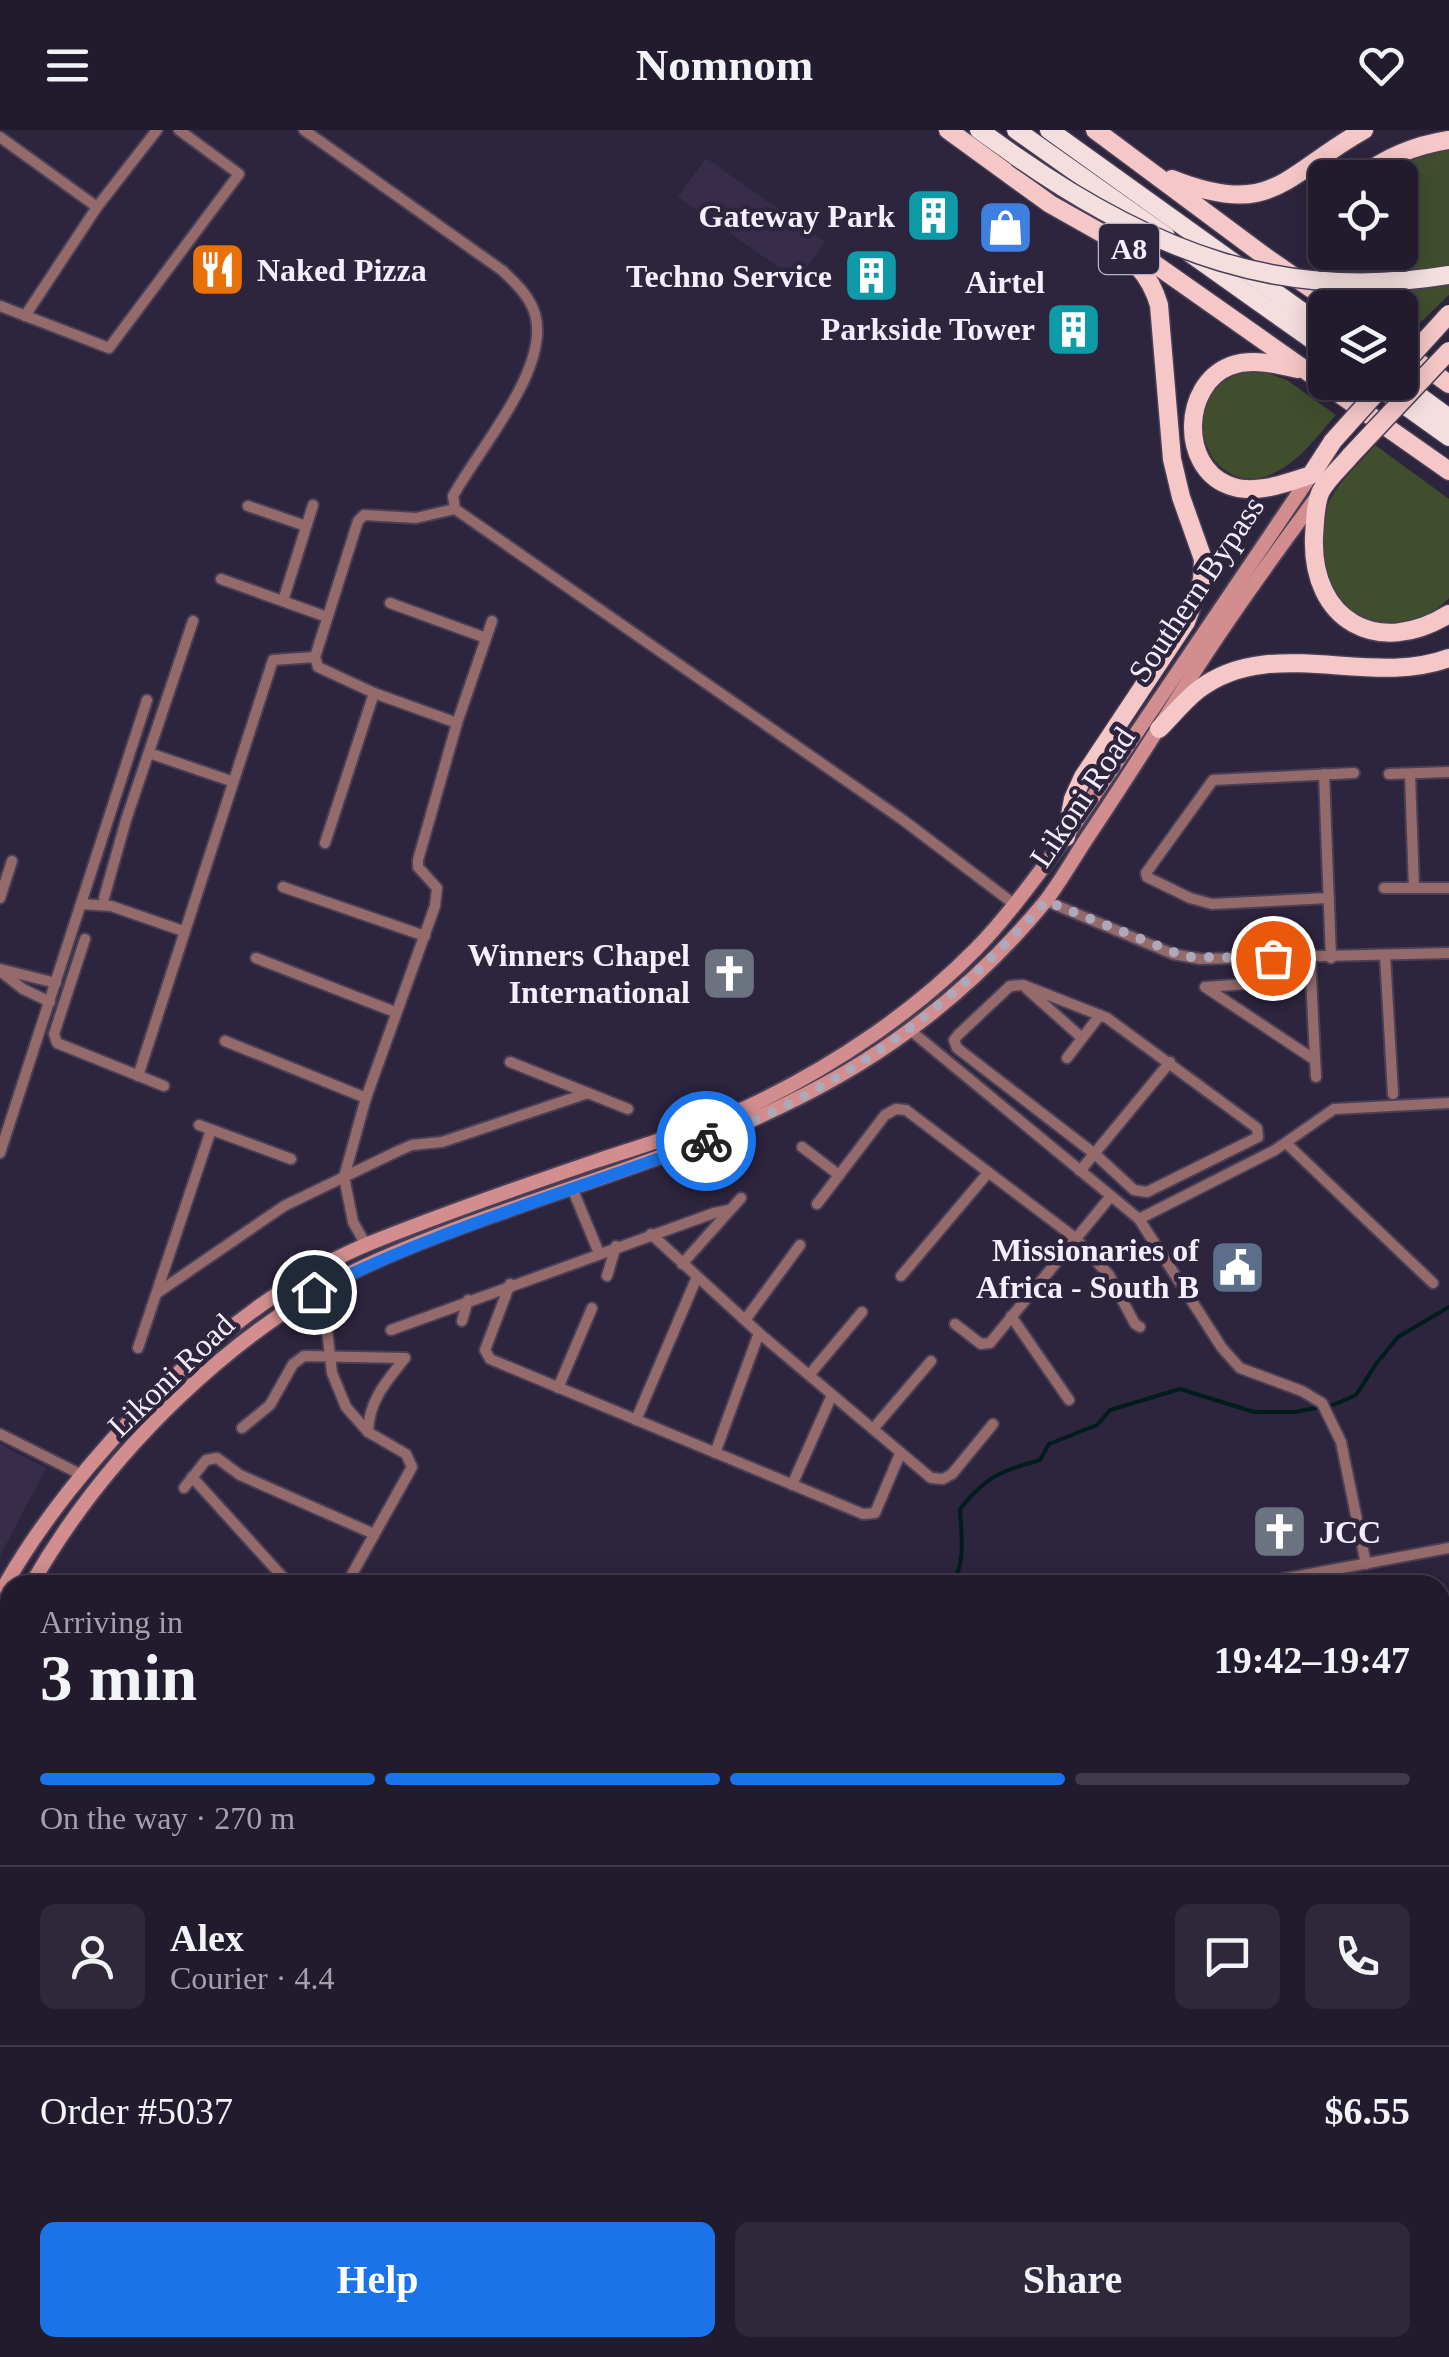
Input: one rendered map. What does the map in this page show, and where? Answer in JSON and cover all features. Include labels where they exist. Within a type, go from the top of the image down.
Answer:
[{"type":"highway","name":"A8","points":[[948,130],[1037,195],[1146,258],[1308,370]]},
{"type":"highway","points":[[980,130],[1095,208],[1178,249],[1232,266],[1321,281],[1374,283],[1449,275]]},
{"type":"highway","points":[[1016,130],[1308,337]]},
{"type":"highway","points":[[1049,130],[1308,316]]},
{"type":"highway","name":"A8","points":[[1095,130],[1313,290]]},
{"type":"highway","points":[[1153,171],[1194,188],[1222,194],[1272,190],[1364,130]]},
{"type":"highway","points":[[1388,160],[1425,144],[1449,140]]},
{"type":"highway","points":[[1066,837],[1073,800],[1083,777],[1186,622],[1203,570],[1203,558],[1172,459],[1159,304],[1140,266],[1106,236]]},
{"type":"highway","points":[[1418,348],[1449,314]]},
{"type":"highway","name":"Southern Bypass","points":[[1320,492],[1449,351]]},
{"type":"highway","points":[[1308,371],[1252,361],[1229,366],[1207,383],[1193,419],[1193,436],[1200,462],[1209,474],[1228,485],[1246,489],[1266,487],[1312,474]]},
{"type":"highway","points":[[1418,362],[1449,384]]},
{"type":"highway","points":[[1418,395],[1449,418]]},
{"type":"highway","name":"A8","points":[[1349,400],[1443,467]]},
{"type":"highway","name":"Southern Bypass","points":[[1312,474],[1333,441],[1370,400]]},
{"type":"highway","points":[[1397,400],[1449,437]]},
{"type":"highway","points":[[1443,467],[1449,479]]},
{"type":"highway","points":[[1320,492],[1314,556],[1321,590],[1334,610],[1361,627],[1399,632],[1418,629],[1449,614]]},
{"type":"highway","points":[[1160,729],[1199,690],[1233,671],[1256,665],[1393,669],[1449,658]]},
{"type":"main road","name":"Southern Bypass","points":[[1066,837],[1312,474]]},
{"type":"main road","name":"Southern Bypass","points":[[1160,729],[1257,577],[1320,492]]},
{"type":"main road","name":"Likoni Road","points":[[37,1575],[72,1520],[181,1397],[252,1333],[305,1298],[375,1262],[767,1116],[846,1072],[910,1030],[993,959],[1046,901],[1160,729]]},
{"type":"main road","name":"Likoni Road","points":[[10,1575],[82,1474],[166,1385],[239,1320],[313,1272],[366,1245],[734,1112],[838,1057],[897,1017],[956,968],[1014,904],[1066,837]]},
{"type":"main road","points":[[897,1017],[910,1030]]},
{"type":"street","points":[[25,316],[97,207],[156,130]]},
{"type":"street","points":[[0,306],[109,348],[239,174],[178,130]]},
{"type":"street","points":[[304,130],[503,271],[526,294],[534,313],[537,342],[531,364],[518,392],[453,496],[455,509],[887,809],[1014,904]]},
{"type":"street","points":[[0,137],[97,207]]},
{"type":"street","points":[[283,600],[313,505]]},
{"type":"street","points":[[248,506],[306,526]]},
{"type":"street","points":[[455,509],[416,518],[364,514],[358,522],[315,657],[318,666],[374,693],[457,723]]},
{"type":"street","points":[[221,579],[327,617]]},
{"type":"street","points":[[390,604],[486,638]]},
{"type":"street","points":[[108,902],[126,820],[193,620]]},
{"type":"street","points":[[366,1245],[353,1222],[344,1177],[366,1098],[435,906],[437,888],[418,867],[418,860],[457,723],[492,621]]},
{"type":"street","points":[[138,1076],[272,660],[315,657]]},
{"type":"street","points":[[324,843],[374,693]]},
{"type":"street","points":[[0,1153],[147,700]]},
{"type":"street","points":[[149,754],[232,780]]},
{"type":"street","points":[[1389,774],[1449,772]]},
{"type":"street","points":[[1324,774],[1331,958]]},
{"type":"street","points":[[1329,898],[1212,904],[1190,898],[1146,875],[1214,780],[1354,774]]},
{"type":"street","points":[[1410,774],[1414,888]]},
{"type":"street","points":[[0,898],[12,861]]},
{"type":"street","points":[[282,888],[425,936]]},
{"type":"street","points":[[1384,888],[1449,888]]},
{"type":"street","points":[[86,890],[184,930]]},
{"type":"street","points":[[1046,901],[1186,957],[1331,958],[1449,953]]},
{"type":"street","points":[[81,904],[108,902]]},
{"type":"street","points":[[84,939],[55,1038],[61,1045],[164,1086]]},
{"type":"street","points":[[1385,955],[1393,1094]]},
{"type":"street","points":[[256,958],[395,1012]]},
{"type":"street","points":[[1310,958],[1316,1077]]},
{"type":"street","points":[[0,970],[56,983]]},
{"type":"street","points":[[0,970],[22,989],[50,1002]]},
{"type":"street","points":[[1311,979],[1205,987],[1315,1060]]},
{"type":"street","points":[[1022,985],[1082,1038]]},
{"type":"street","points":[[1022,985],[1100,1015],[1257,1128],[1257,1139],[1148,1192],[1134,1190],[1096,1155],[958,1048],[954,1040],[1010,986],[1022,985]]},
{"type":"street","points":[[1066,1058],[1100,1015]]},
{"type":"street","points":[[910,1030],[1138,1218],[1230,1358],[1254,1376],[1315,1396],[1331,1416],[1341,1442],[1366,1564]]},
{"type":"street","points":[[224,1042],[366,1098]]},
{"type":"street","points":[[510,1062],[628,1109]]},
{"type":"street","points":[[1080,1171],[1170,1062]]},
{"type":"street","points":[[156,1293],[284,1206],[412,1145],[442,1142],[588,1094]]},
{"type":"street","points":[[1138,1218],[1286,1143],[1334,1109],[1449,1103]]},
{"type":"street","points":[[816,1204],[885,1114],[896,1108],[906,1110],[1074,1237],[1110,1275],[1140,1327]]},
{"type":"street","points":[[199,1125],[291,1159]]},
{"type":"street","points":[[138,1348],[211,1130]]},
{"type":"street","points":[[1286,1143],[1433,1282]]},
{"type":"street","points":[[802,1148],[839,1175]]},
{"type":"street","points":[[902,1276],[987,1174]]},
{"type":"street","points":[[572,1188],[599,1252]]},
{"type":"street","points":[[955,1324],[986,1345],[1111,1196]]},
{"type":"street","points":[[682,1264],[740,1198]]},
{"type":"street","points":[[390,1330],[599,1252],[729,1210]]},
{"type":"street","points":[[651,1234],[696,1278],[931,1478],[947,1477],[992,1424]]},
{"type":"street","points":[[745,1320],[800,1245]]},
{"type":"street","points":[[606,1276],[616,1246]]},
{"type":"street","points":[[636,1420],[696,1278]]},
{"type":"street","points":[[510,1284],[485,1355],[558,1388],[864,1514],[872,1515],[900,1454]]},
{"type":"street","points":[[305,1298],[327,1330],[340,1398],[368,1432],[406,1454],[412,1467],[351,1575]]},
{"type":"street","points":[[462,1321],[468,1300]]},
{"type":"street","points":[[558,1388],[592,1308]]},
{"type":"street","points":[[810,1374],[862,1312]]},
{"type":"street","points":[[1011,1316],[1069,1400]]},
{"type":"street","points":[[714,1454],[759,1332]]},
{"type":"street","points":[[242,1428],[270,1405],[299,1359],[309,1354],[405,1358],[368,1411],[368,1432]]},
{"type":"street","points":[[873,1429],[931,1361]]},
{"type":"street","points":[[792,1485],[832,1395]]},
{"type":"street","points":[[0,1434],[82,1474]]},
{"type":"street","points":[[184,1488],[206,1460],[217,1458],[240,1475],[374,1534]]},
{"type":"street","points":[[192,1476],[281,1575]]},
{"type":"street","points":[[1315,1575],[1449,1548]]},
{"type":"shaded area","points":[[706,158],[825,242],[797,280],[678,197]]},
{"type":"shaded area","points":[[0,1444],[46,1468],[0,1556]]},
{"type":"green space","points":[[1449,148],[1449,295],[1418,325],[1418,290],[1350,290],[1338,270],[1418,270],[1418,160],[1410,160]]},
{"type":"green space","points":[[1259,370],[1287,380],[1308,395],[1308,400],[1315,400],[1336,415],[1292,462],[1274,473],[1249,479],[1228,472],[1212,457],[1204,437],[1203,415],[1211,394],[1230,378]]},
{"type":"green space","points":[[1375,445],[1449,499],[1449,598],[1436,609],[1404,622],[1371,620],[1356,613],[1331,588],[1324,569],[1323,526],[1329,502]]},
{"type":"waterway","points":[[956,1575],[961,1559],[960,1509],[970,1498],[995,1476],[1040,1460],[1049,1444],[1097,1425],[1110,1410],[1180,1389],[1254,1412],[1294,1412],[1333,1405],[1356,1395],[1398,1337],[1449,1307]]},
{"type":"way so far","points":[[706,1141],[794,1102],[910,1030],[967,984],[1046,901],[1186,957],[1273,958]]},
{"type":"place","name":"Gateway Park","points":[[934,216]]},
{"type":"place","name":"Airtel","points":[[1005,228]]},
{"type":"place","name":"Naked Pizza","points":[[218,270]]},
{"type":"place","name":"Techno Service","points":[[871,276]]},
{"type":"place","name":"Parkside Tower","points":[[1074,329]]},
{"type":"place","name":"Winners Chapel International","points":[[729,973]]},
{"type":"place","name":"Missionaries of Africa - South B","points":[[1238,1268]]},
{"type":"place","name":"JCC","points":[[1280,1532]]},
{"type":"route","points":[[314,1292],[436,1237],[706,1141]]}]
